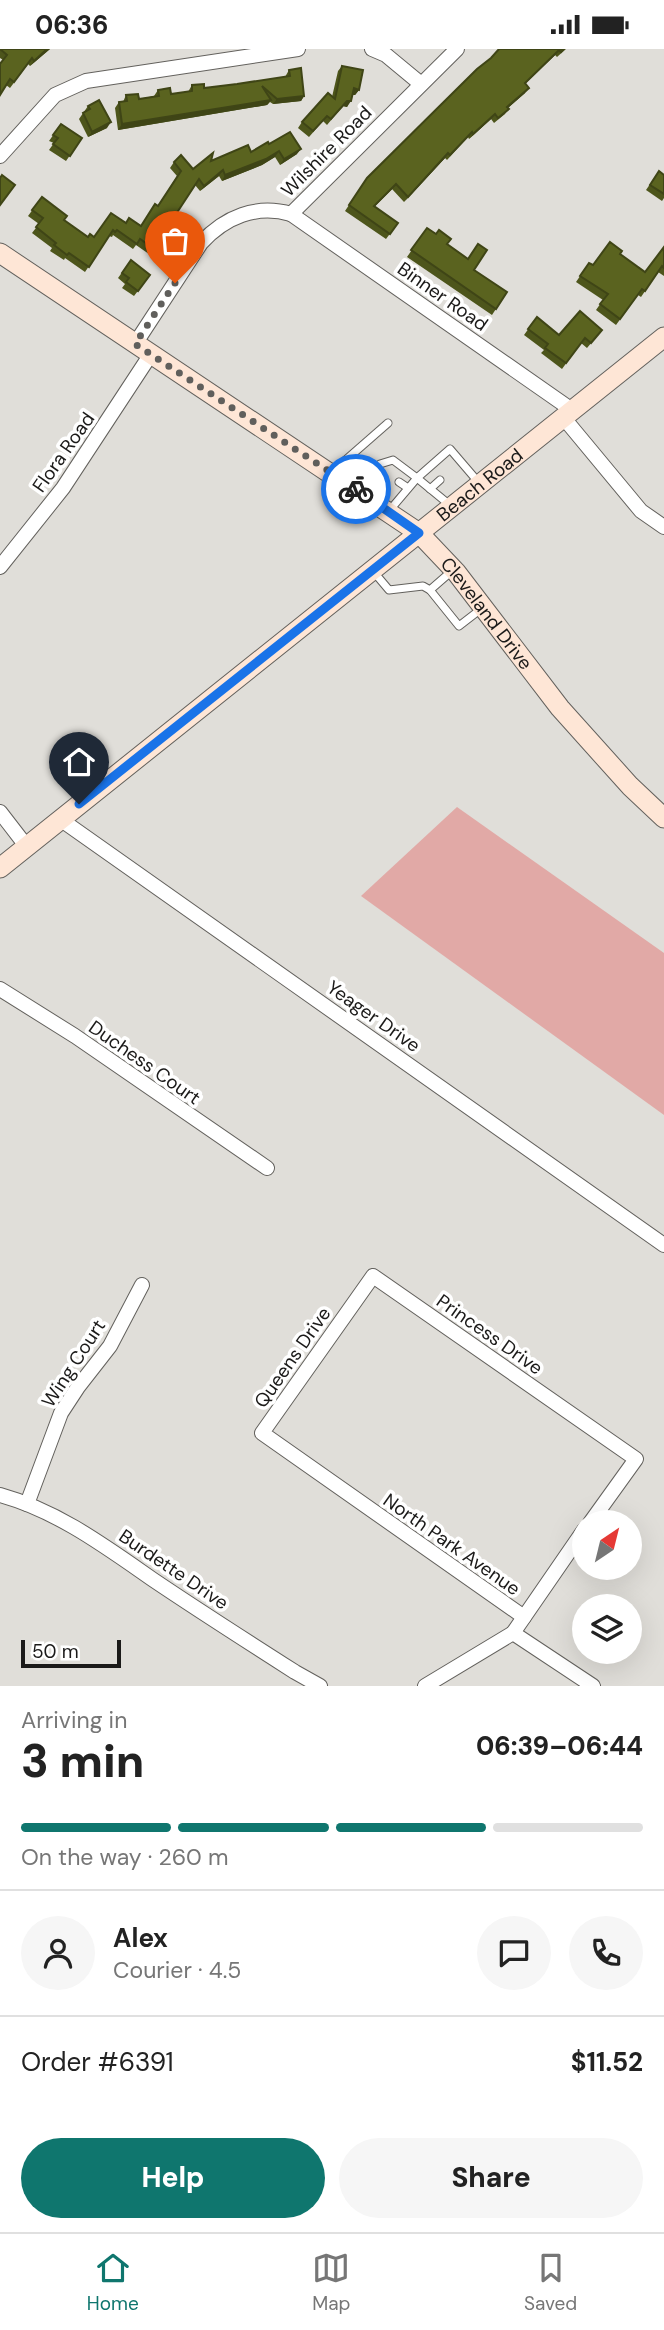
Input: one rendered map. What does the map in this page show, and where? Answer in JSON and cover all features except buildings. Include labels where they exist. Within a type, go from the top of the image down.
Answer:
[{"type":"street","points":[[0,156],[46,102],[68,87],[100,79],[298,49]]},
{"type":"street","points":[[372,49],[386,55],[421,84]]},
{"type":"street","name":"Wilshire Road","points":[[143,349],[201,243],[213,230],[228,219],[264,209],[290,214],[457,49]]},
{"type":"street","name":"Binner Road","points":[[290,214],[568,414],[641,511],[664,527]]},
{"type":"street","name":"Cleveland Drive","points":[[2,259],[143,349],[419,533],[454,570],[559,708],[630,786],[664,818]]},
{"type":"street","name":"Beach Road","points":[[0,869],[664,337]]},
{"type":"street","name":"Flora Road","points":[[0,567],[64,488],[143,349]]},
{"type":"street","points":[[0,812],[27,847]]},
{"type":"street","name":"Yeager Drive","points":[[60,819],[664,1245]]},
{"type":"street","name":"Duchess Court","points":[[0,989],[75,1036],[267,1168]]},
{"type":"street","name":"Princess Drive","points":[[373,1276],[636,1459],[599,1510]]},
{"type":"street","name":"Queens Drive","points":[[358,1501],[262,1433],[373,1276]]},
{"type":"street","name":"Wing Court","points":[[27,1504],[61,1413],[110,1346],[142,1285]]},
{"type":"street","name":"Burdette Drive","points":[[0,1495],[47,1512],[104,1545],[320,1686]]},
{"type":"street","name":"North Park Avenue","points":[[358,1501],[524,1617]]},
{"type":"street","points":[[425,1686],[513,1633],[572,1547]]},
{"type":"street","points":[[513,1633],[593,1686]]},
{"type":"lane","points":[[331,473],[388,423]]},
{"type":"lane","points":[[388,512],[417,478],[450,449],[480,484]]},
{"type":"lane","points":[[355,489],[380,470],[380,464],[393,460],[452,507]]},
{"type":"lane","points":[[454,469],[462,463]]},
{"type":"lane","points":[[430,488],[440,480]]},
{"type":"lane","points":[[399,482],[408,488]]},
{"type":"lane","points":[[373,570],[389,590],[423,586],[430,590],[458,626],[483,607]]},
{"type":"lane","points":[[430,590],[454,570]]},
{"type":"shaded area","points":[[457,807],[664,953],[664,1115],[361,896]]},
{"type":"way so far","points":[[175,283],[135,344],[356,489]]},
{"type":"route","points":[[79,804],[419,533],[356,489]]}]
